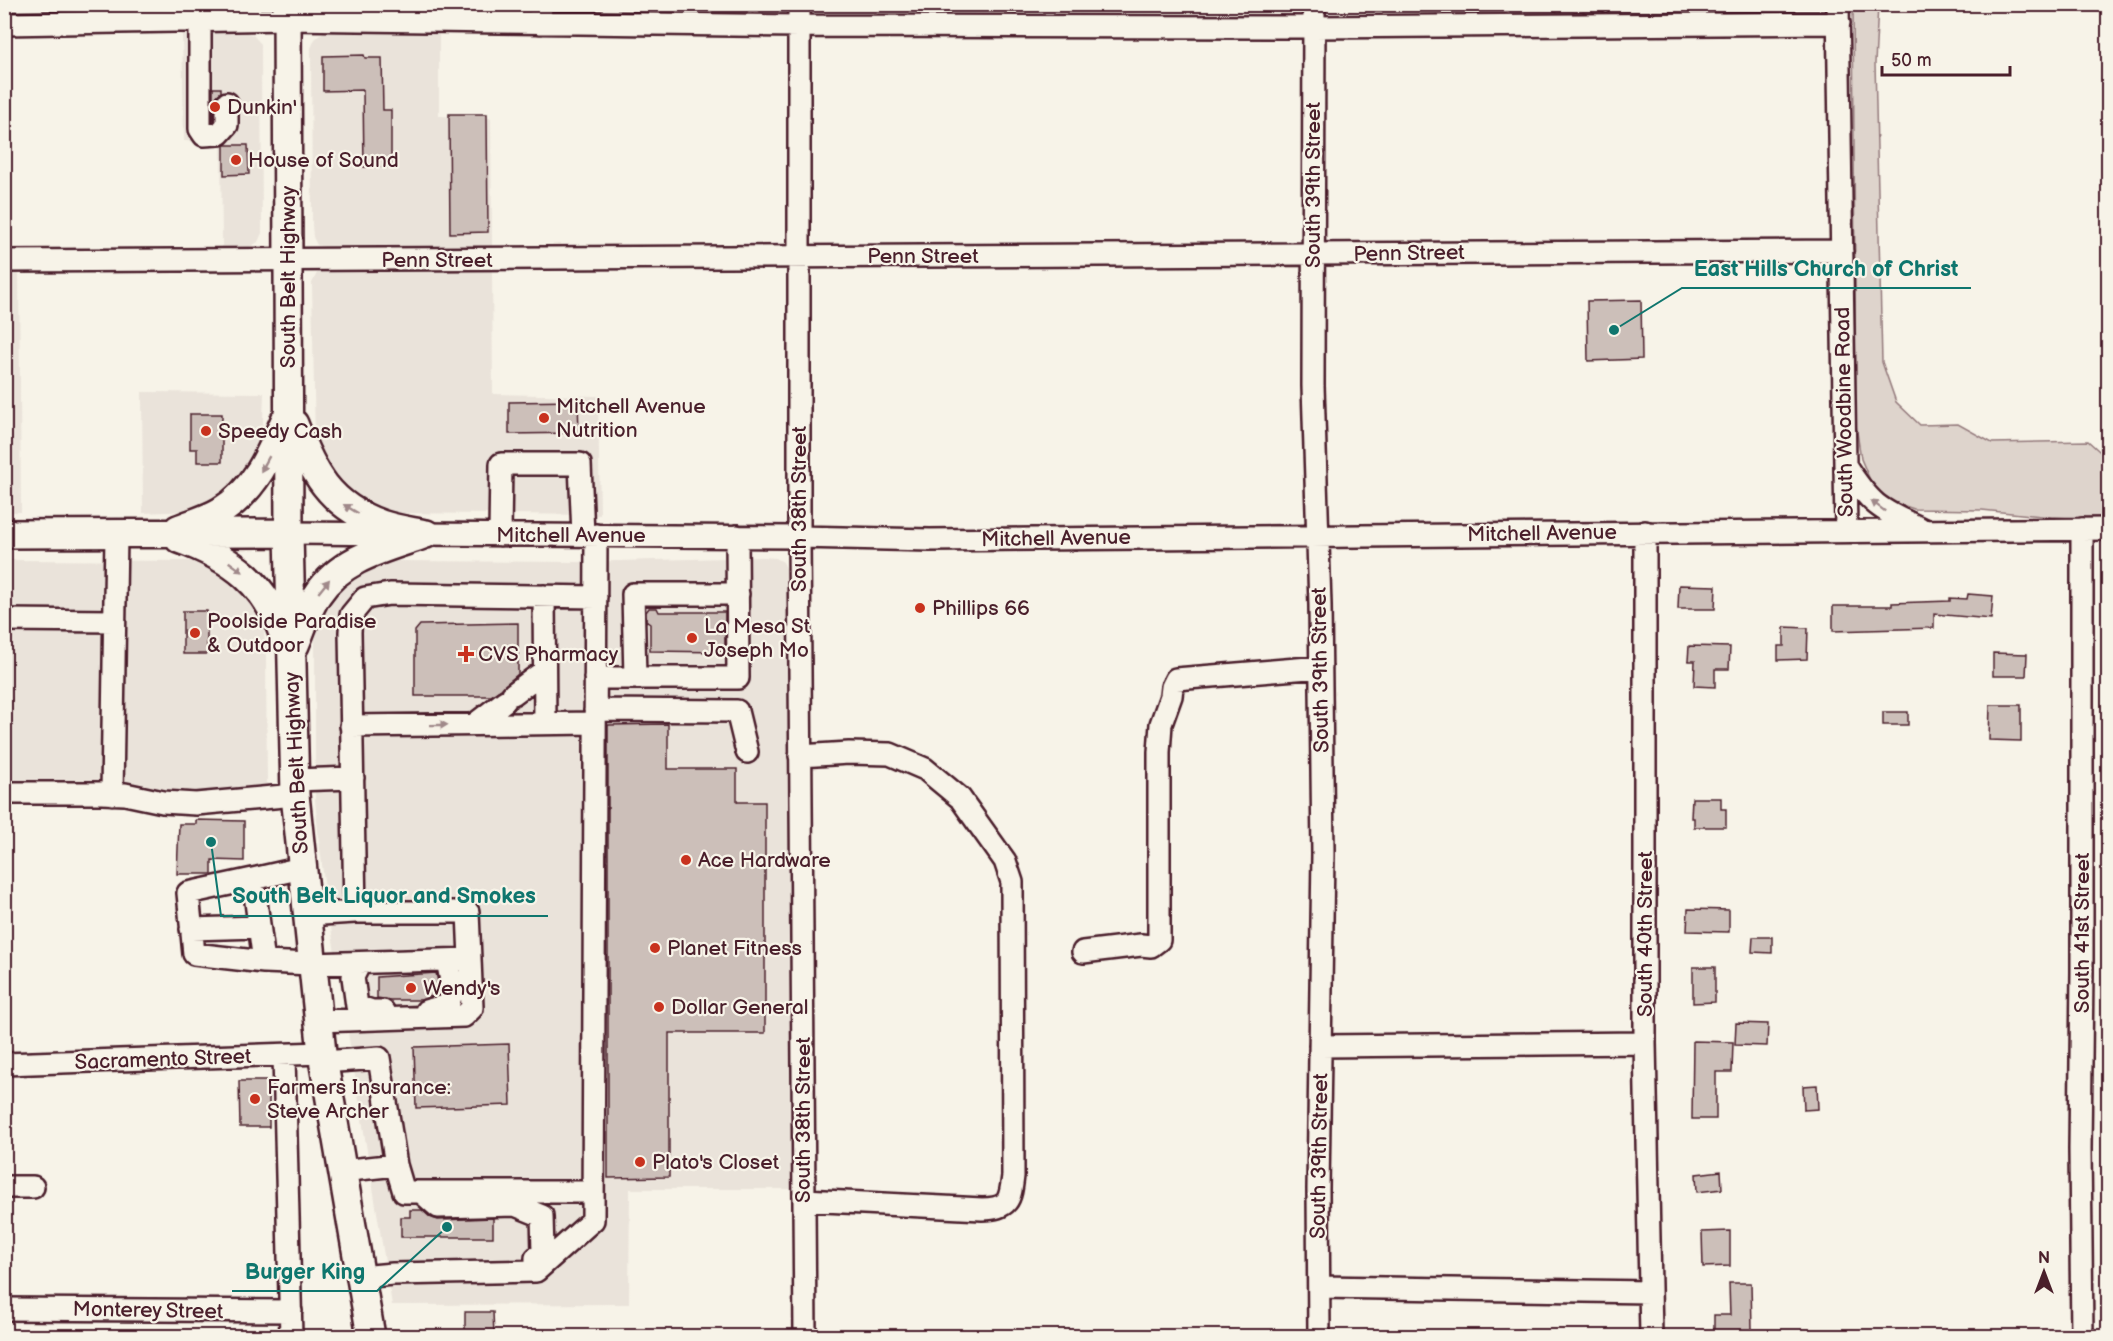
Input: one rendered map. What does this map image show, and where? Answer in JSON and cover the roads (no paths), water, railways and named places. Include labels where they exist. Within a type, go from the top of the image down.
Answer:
[{"type":"main road","name":"South Belt Highway","points":[[287,12],[289,533],[295,787],[322,1057],[371,1336]]},
{"type":"main road","points":[[164,534],[221,511],[240,496],[256,479],[271,453],[289,411]]},
{"type":"main road","points":[[289,411],[311,465],[327,489],[340,503],[355,513],[382,525],[426,534]]},
{"type":"main road","name":"Mitchell Avenue","points":[[4,534],[289,533]]},
{"type":"main road","points":[[164,534],[197,545],[235,565],[256,584],[271,605],[291,658]]},
{"type":"main road","points":[[291,658],[317,595],[333,574],[361,557],[426,534]]},
{"type":"street","name":"South 38th Street","points":[[799,4],[799,537],[805,1336]]},
{"type":"street","name":"South 39th Street","points":[[1314,4],[1313,386],[1321,667],[1323,854],[1319,1336]]},
{"type":"street","points":[[4,24],[195,21],[287,12],[540,14],[799,26],[1314,27],[1838,14]]},
{"type":"street","name":"South Woodbine Road","points":[[1838,14],[1846,531]]},
{"type":"street","points":[[195,21],[191,114],[204,135],[219,134],[227,125],[227,104]]},
{"type":"street","name":"Penn Street","points":[[4,261],[1842,251]]},
{"type":"street","points":[[360,1277],[536,1265],[593,1220],[596,597],[580,464],[501,464],[500,535]]},
{"type":"street","points":[[1845,465],[1861,491],[1874,504],[1926,530]]},
{"type":"street","name":"South 41st Street","points":[[2082,529],[2080,1149],[2082,1336]]},
{"type":"street","name":"Mitchell Avenue","points":[[289,533],[737,536],[930,540],[2109,529]]},
{"type":"street","name":"South 40th Street","points":[[1645,532],[1645,1043],[1651,1336]]},
{"type":"street","points":[[112,794],[116,534]]},
{"type":"street","points":[[596,678],[738,678],[737,536]]},
{"type":"street","points":[[354,912],[351,615],[365,598],[390,594],[596,597]]},
{"type":"street","points":[[635,678],[633,594],[738,594]]},
{"type":"street","points":[[544,596],[545,723]]},
{"type":"street","points":[[4,620],[114,621]]},
{"type":"street","points":[[1083,952],[1141,945],[1151,946],[1159,940],[1159,752],[1161,724],[1176,679],[1321,667]]},
{"type":"street","points":[[475,724],[544,671]]},
{"type":"street","points":[[351,726],[545,723],[595,716],[737,711],[747,752]]},
{"type":"street","points":[[800,756],[849,753],[890,754],[925,769],[960,798],[1005,861],[1012,882],[1013,1176],[1011,1193],[1006,1204],[999,1209],[982,1209],[804,1200]]},
{"type":"street","points":[[4,793],[112,794],[196,804],[352,778]]},
{"type":"street","points":[[302,868],[188,893],[194,954],[264,962],[312,964],[470,959]]},
{"type":"street","points":[[253,879],[264,962]]},
{"type":"street","points":[[306,915],[354,912],[468,912],[472,1008],[464,1016],[318,1021]]},
{"type":"street","points":[[192,929],[259,927]]},
{"type":"street","points":[[360,963],[353,977],[357,1006],[372,1011],[432,1011],[448,1005],[453,991],[447,960]]},
{"type":"street","points":[[1320,1047],[1645,1043]]},
{"type":"street","points":[[284,1056],[291,1336]]},
{"type":"street","name":"Sacramento Street","points":[[4,1064],[284,1056],[380,1058],[396,1165]]},
{"type":"street","points":[[341,1171],[396,1165],[404,1192],[593,1192]]},
{"type":"street","points":[[4,1187],[33,1187]]},
{"type":"street","points":[[421,1192],[438,1207],[515,1205],[542,1216],[543,1252],[536,1265]]},
{"type":"street","points":[[1318,1287],[1650,1292]]},
{"type":"street","name":"Monterey Street","points":[[4,1309],[291,1311]]},
{"type":"place","name":"Dunkin'","points":[[215,107]]},
{"type":"place","name":"House of Sound","points":[[236,160]]},
{"type":"place","name":"East Hills Church of Christ","points":[[1614,330]]},
{"type":"place","name":"Mitchell Avenue Nutrition","points":[[544,418]]},
{"type":"place","name":"Speedy Cash","points":[[206,431]]},
{"type":"place","name":"Phillips 66","points":[[920,608]]},
{"type":"place","name":"Poolside Paradise & Outdoor","points":[[195,633]]},
{"type":"place","name":"La Mesa St Joseph Mo","points":[[692,638]]},
{"type":"place","name":"CVS Pharmacy","points":[[466,654]]},
{"type":"place","name":"South Belt Liquor and Smokes","points":[[211,842]]},
{"type":"place","name":"Ace Hardware","points":[[686,860]]},
{"type":"place","name":"Planet Fitness","points":[[655,948]]},
{"type":"place","name":"Wendy's","points":[[411,988]]},
{"type":"place","name":"Dollar General","points":[[659,1007]]},
{"type":"place","name":"Farmers Insurance: Steve Archer","points":[[255,1099]]},
{"type":"place","name":"Plato's Closet","points":[[640,1162]]},
{"type":"place","name":"Burger King","points":[[447,1227]]}]
